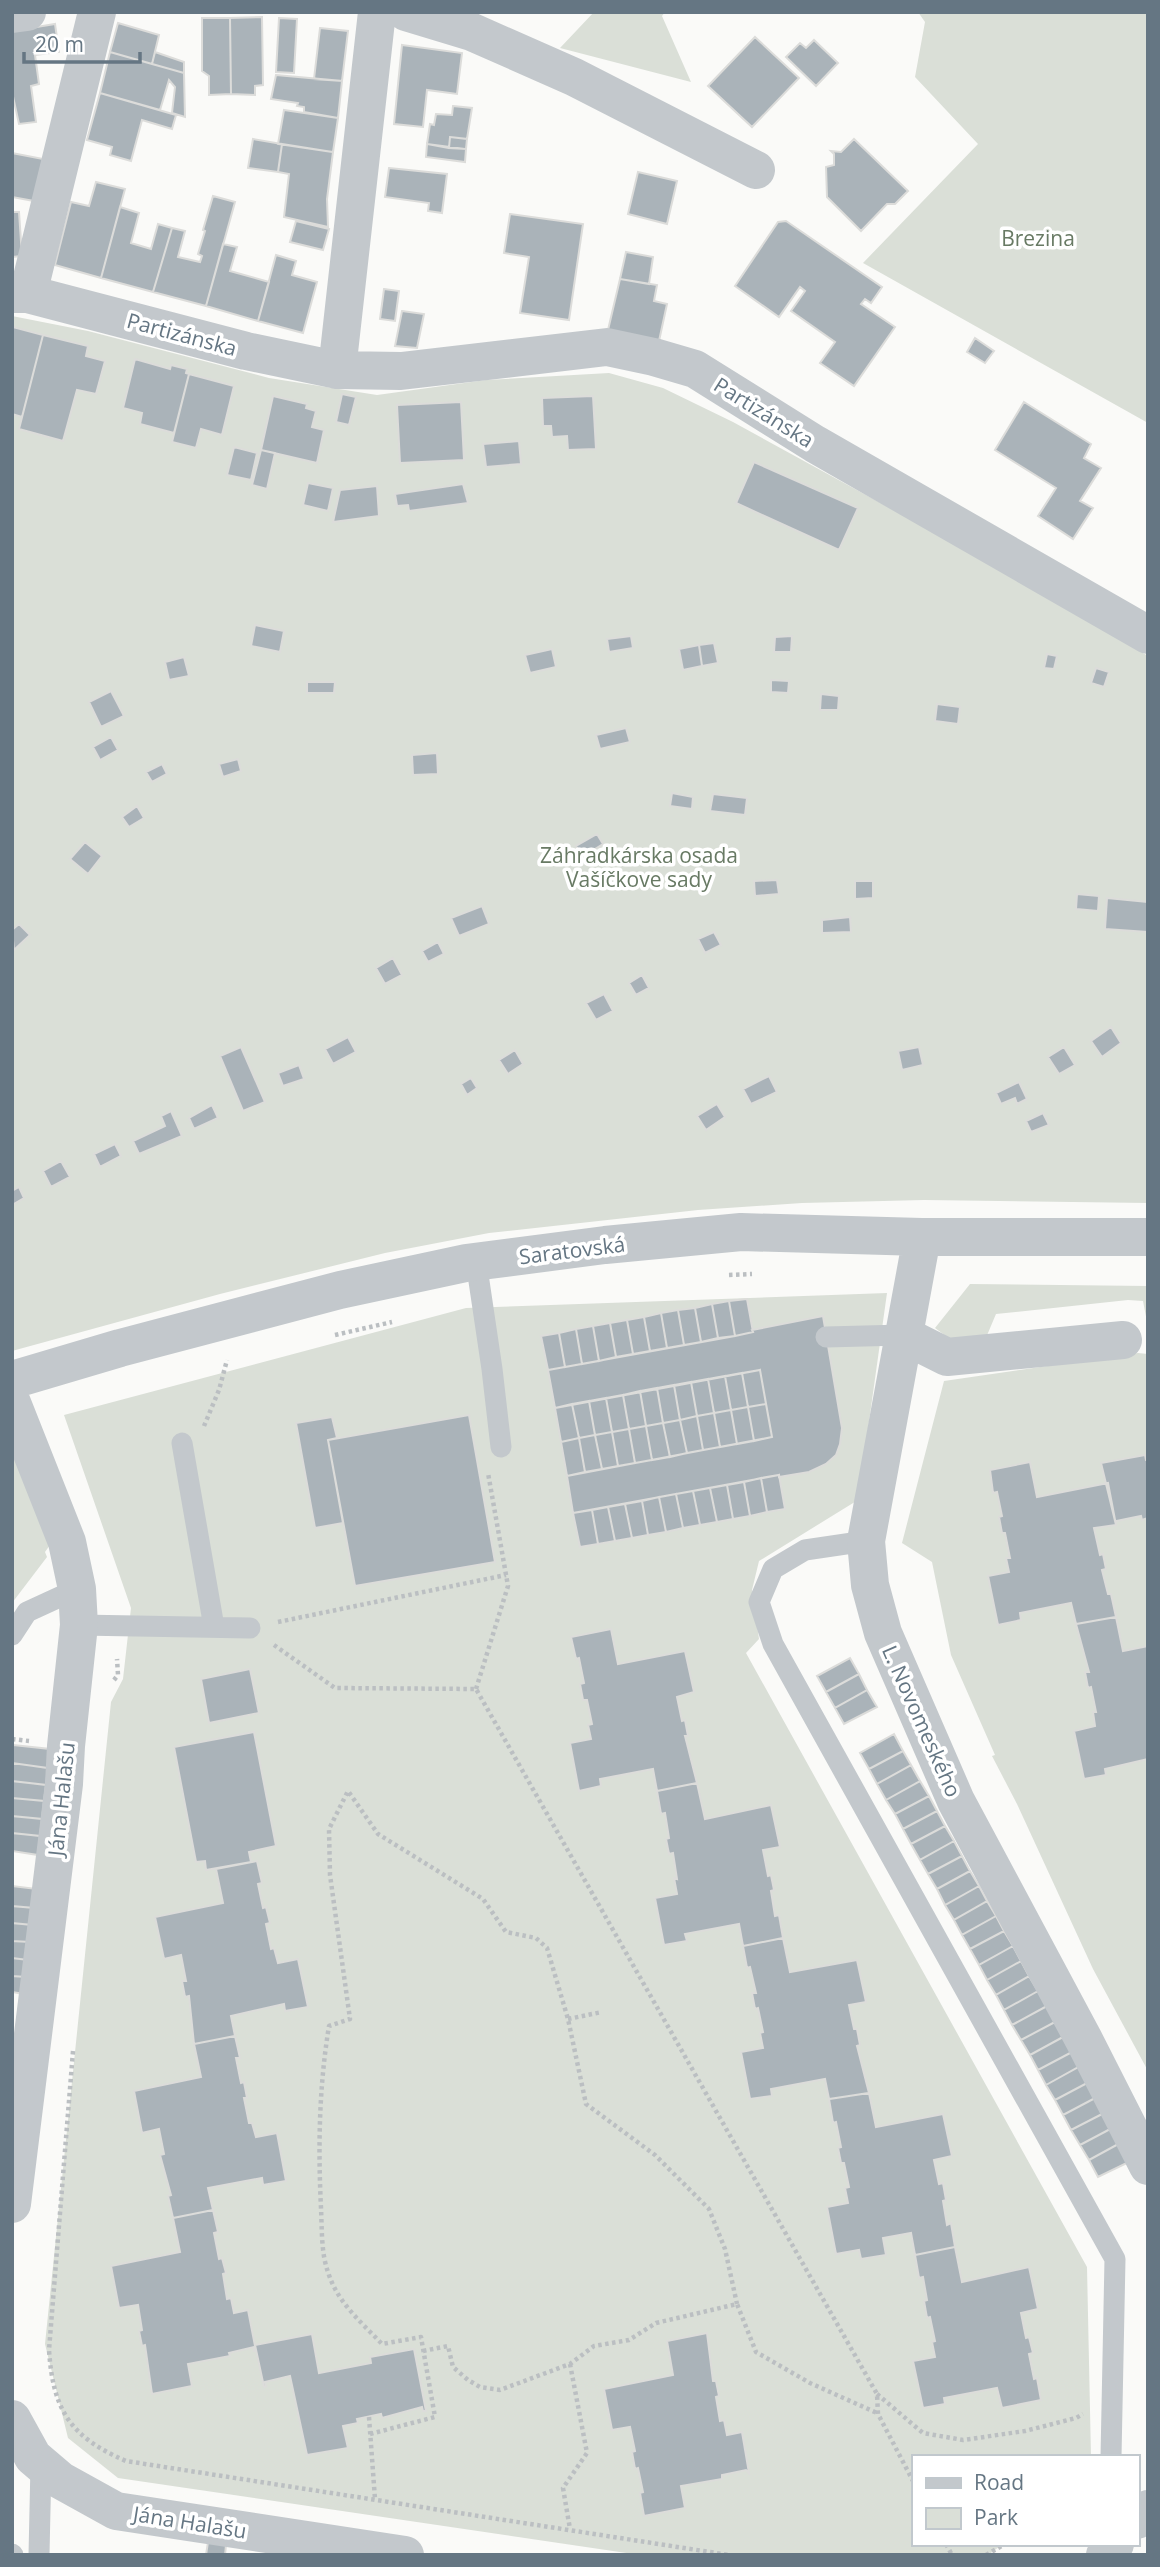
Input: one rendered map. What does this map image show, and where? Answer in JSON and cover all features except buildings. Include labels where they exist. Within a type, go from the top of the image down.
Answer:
[{"type":"street","points":[[12,14],[27,12]]},
{"type":"street","name":"Partizánska","points":[[97,12],[20,294],[246,351],[337,370],[401,371],[607,346],[695,369],[815,444],[1148,635]]},
{"type":"street","points":[[337,370],[377,12]]},
{"type":"street","points":[[406,12],[472,32],[574,77],[757,170]]},
{"type":"street","name":"Saratovská","points":[[12,1380],[120,1348],[340,1290],[477,1261],[741,1232],[922,1237],[1148,1237]]},
{"type":"street","name":"L. Novomeského","points":[[922,1237],[866,1541],[870,1585],[883,1633],[956,1801],[1148,2166]]},
{"type":"street","points":[[903,1335],[947,1357],[1123,1340]]},
{"type":"street","name":"Jána Halašu","points":[[12,1404],[67,1542],[91,1613],[66,1746],[64,1784],[12,2204]]},
{"type":"street","name":"Jána Halašu","points":[[12,2419],[33,2458],[60,2480],[116,2511],[405,2555]]},
{"type":"lane","points":[[477,1261],[501,1447]]},
{"type":"lane","points":[[826,1337],[903,1335]]},
{"type":"lane","points":[[182,1443],[214,1627]]},
{"type":"lane","points":[[866,1541],[805,1550],[773,1569],[760,1602],[773,1644],[1115,2259],[1111,2455]]},
{"type":"lane","points":[[12,1635],[27,1612],[91,1613],[214,1627],[250,1628]]},
{"type":"lane","points":[[39,2555],[41,2464]]},
{"type":"path","points":[[723,1276],[763,1274]]},
{"type":"path","points":[[332,1335],[396,1321]]},
{"type":"path","points":[[214,1364],[240,1357]]},
{"type":"path","points":[[182,1443],[202,1432],[219,1390],[227,1360]]},
{"type":"path","points":[[501,1447],[486,1461],[508,1586],[476,1689],[877,2394],[923,2433],[963,2440],[1026,2431],[1076,2418],[1086,2412]]},
{"type":"path","points":[[250,1628],[506,1575]]},
{"type":"path","points":[[91,1613],[118,1675],[110,1684]]},
{"type":"path","points":[[250,1628],[335,1688],[476,1689]]},
{"type":"path","points":[[370,2434],[435,2417],[421,2337],[382,2344],[342,2302],[327,2272],[318,2125],[323,2061],[329,2026],[351,2019],[330,1875],[329,1829],[348,1791],[378,1834],[483,1899],[506,1932],[536,1938],[547,1948],[568,2020],[586,2104],[655,2155],[709,2209],[725,2249],[737,2304],[756,2352],[810,2384],[878,2414]]},
{"type":"path","points":[[568,2020],[602,2012]]},
{"type":"path","points":[[74,2041],[49,2350],[52,2384],[64,2413],[75,2430],[99,2449],[125,2461],[729,2555]]},
{"type":"path","points":[[423,2351],[448,2346],[453,2367],[468,2380],[480,2387],[500,2390],[569,2364],[594,2346],[629,2340],[656,2323],[737,2304]]},
{"type":"path","points":[[569,2364],[587,2453],[563,2488],[570,2529]]},
{"type":"path","points":[[877,2394],[878,2414],[912,2479]]},
{"type":"path","points":[[369,2417],[375,2499]]},
{"type":"path","points":[[986,2555],[1002,2546]]},
{"type":"green space","points":[[594,12],[665,12],[662,16],[691,82],[560,48]]},
{"type":"green space","name":"Brezina","points":[[918,12],[1148,12],[1148,423],[863,263],[978,144],[915,77],[925,22]]},
{"type":"green space","name":"Záhradkárska osada Vašíčkove sady","points":[[12,316],[88,331],[269,378],[377,395],[486,380],[609,373],[663,388],[733,422],[990,563],[1148,656],[1148,1203],[924,1200],[802,1203],[698,1210],[489,1233],[385,1253],[220,1294],[12,1351]]},
{"type":"green space","points":[[970,1284],[1148,1286],[1148,1327],[1143,1301],[1128,1300],[996,1314],[977,1359],[935,1328]]},
{"type":"green space","points":[[887,1293],[858,1500],[759,1561],[752,1590],[759,1639],[746,1653],[1087,2267],[1091,2455],[912,2455],[912,2546],[1000,2546],[988,2555],[640,2555],[118,2478],[68,2438],[45,2344],[111,1702],[123,1679],[131,1608],[64,1415],[466,1308]]},
{"type":"green space","points":[[1138,1353],[1148,1354],[1148,2071],[1093,1969],[992,1756],[995,1755],[951,1655],[932,1562],[902,1543],[944,1381]]},
{"type":"green space","points":[[12,1449],[50,1545],[45,1552],[47,1557],[12,1603]]}]
